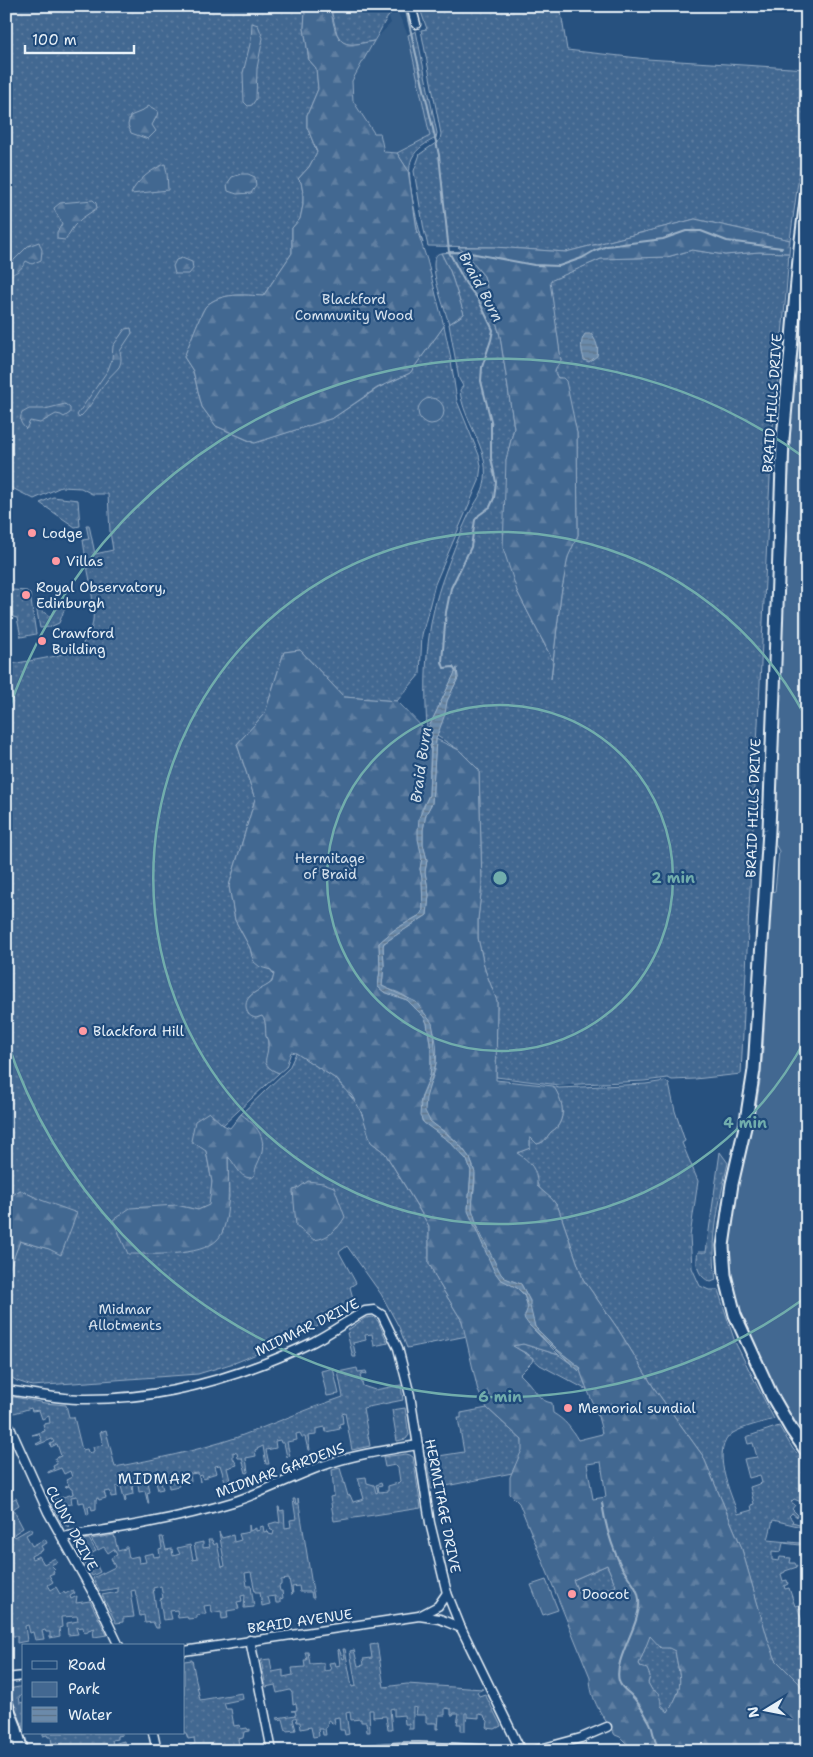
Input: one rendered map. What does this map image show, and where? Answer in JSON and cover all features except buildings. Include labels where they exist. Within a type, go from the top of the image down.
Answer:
[{"type":"street","points":[[411,6],[416,24]]},
{"type":"street","name":"BRAID HILLS DRIVE","points":[[807,192],[800,248],[783,447],[768,830],[754,1062],[745,1127],[732,1184],[723,1246],[725,1274],[735,1314],[759,1370],[780,1411],[807,1452]]},
{"type":"street","name":"MIDMAR DRIVE","points":[[6,1390],[42,1396],[82,1399],[128,1397],[163,1392],[220,1379],[273,1360],[323,1336],[367,1311],[374,1310],[382,1315]]},
{"type":"street","name":"HERMITAGE DRIVE","points":[[382,1315],[391,1331],[402,1361],[410,1395],[430,1523],[447,1593],[461,1628],[521,1751]]},
{"type":"street","name":"CLUNY DRIVE","points":[[6,1420],[35,1485],[97,1600],[118,1644]]},
{"type":"street","name":"MIDMAR GARDENS","points":[[62,1537],[148,1523],[202,1511],[260,1493],[329,1464],[366,1454],[418,1445]]},
{"type":"street","name":"BRAID AVENUE","points":[[419,1616],[436,1607],[447,1593]]},
{"type":"street","name":"BRAID AVENUE","points":[[185,1651],[419,1616],[440,1618],[461,1628]]},
{"type":"street","points":[[250,1640],[272,1751]]},
{"type":"street","points":[[6,1678],[22,1676]]},
{"type":"street","points":[[6,1704],[22,1751]]},
{"type":"street","points":[[533,1751],[571,1741],[608,1727]]},
{"type":"street","points":[[153,1734],[157,1751]]},
{"type":"street","points":[[354,1751],[388,1747],[425,1746],[502,1751]]},
{"type":"shaded area","points":[[397,11],[408,35],[430,136],[397,153],[384,152],[380,134],[374,133],[353,101],[352,81],[374,41],[391,23],[389,17]]},
{"type":"green space","name":"Midmar Allotments","points":[[6,6],[300,6],[305,12],[304,28],[309,60],[316,68],[318,89],[307,115],[307,127],[317,152],[309,167],[298,179],[301,182],[303,205],[300,219],[292,228],[292,253],[263,296],[226,296],[206,306],[184,357],[193,371],[202,407],[216,426],[254,443],[333,418],[378,388],[410,373],[444,326],[457,401],[479,455],[481,466],[479,481],[435,584],[422,635],[420,674],[397,701],[344,697],[300,650],[284,652],[265,713],[237,744],[255,799],[229,886],[235,920],[250,948],[252,957],[271,970],[274,975],[271,983],[249,997],[248,1014],[255,1018],[262,1016],[264,1018],[268,1043],[266,1064],[272,1070],[279,1073],[223,1125],[209,1113],[206,1151],[212,1182],[210,1205],[198,1210],[176,1205],[155,1254],[185,1252],[223,1231],[229,1197],[228,1156],[231,1128],[241,1114],[289,1068],[296,1053],[336,1079],[357,1104],[371,1142],[385,1153],[429,1226],[429,1263],[462,1321],[467,1336],[407,1348],[399,1327],[381,1294],[347,1246],[339,1252],[356,1283],[350,1287],[355,1306],[291,1340],[237,1362],[198,1374],[32,1386],[17,1381],[6,1374],[6,1276],[20,1241],[50,1249],[41,1200],[20,1190],[6,1200],[6,665],[66,653],[77,648],[85,641],[93,623],[92,591],[83,540],[89,539],[86,525],[89,525],[95,554],[113,550],[108,494],[92,494],[81,488],[61,487],[34,499],[6,485]]},
{"type":"green space","name":"Blackford Community Wood","points":[[300,6],[330,6],[337,35],[344,43],[355,44],[374,41],[352,81],[353,101],[374,133],[380,133],[384,152],[397,153],[408,170],[417,230],[427,260],[444,326],[410,373],[377,388],[333,418],[255,443],[216,426],[202,407],[193,371],[184,357],[206,306],[226,296],[263,296],[292,253],[292,228],[300,219],[303,205],[301,182],[298,179],[309,167],[317,152],[307,127],[307,115],[318,89],[316,68],[309,60],[304,28],[305,12]]},
{"type":"green space","points":[[330,6],[397,6],[397,9],[386,19],[374,41],[350,45],[342,42],[337,34]]},
{"type":"green space","points":[[419,6],[560,6],[567,50],[647,59],[807,69],[807,134],[803,146],[790,240],[695,219],[566,252],[494,247],[428,246],[414,171],[420,154],[440,140],[441,134],[421,30],[427,29]]},
{"type":"green space","points":[[252,23],[258,25],[263,38],[257,68],[256,99],[252,105],[248,106],[244,102],[243,73],[251,40]]},
{"type":"green space","points":[[416,31],[437,133],[436,138],[416,151],[410,166],[413,200],[423,243],[417,230],[408,170],[397,153],[430,136],[408,35]]},
{"type":"green space","points":[[149,106],[158,111],[152,125],[156,131],[148,139],[131,133],[128,125],[130,116]]},
{"type":"green space","points":[[165,164],[168,190],[131,194],[136,185],[145,176]]},
{"type":"green space","points":[[241,174],[255,177],[256,186],[251,193],[237,194],[228,191],[227,184],[232,177]]},
{"type":"green space","points":[[93,200],[97,208],[74,226],[65,240],[57,239],[57,232],[62,224],[54,208],[60,203]]},
{"type":"green space","points":[[695,219],[790,240],[789,253],[759,252],[725,255],[692,250],[667,257],[601,259],[550,281],[561,360],[555,372],[558,378],[563,378],[566,381],[577,433],[578,535],[568,557],[561,594],[553,661],[517,591],[503,548],[506,460],[514,428],[500,336],[484,276],[458,247],[494,247],[566,252]]},
{"type":"green space","points":[[39,242],[42,250],[41,260],[32,264],[26,261],[19,270],[6,279],[6,268],[28,246]]},
{"type":"green space","points":[[692,250],[725,255],[759,252],[789,253],[772,437],[741,1074],[695,1079],[672,1080],[668,1078],[559,1085],[496,1077],[497,1001],[485,970],[478,938],[482,885],[479,770],[459,750],[437,736],[447,701],[458,678],[457,669],[428,729],[432,733],[427,730],[426,670],[433,612],[453,551],[469,514],[481,494],[485,480],[485,468],[480,445],[462,402],[460,390],[463,386],[459,379],[449,324],[464,314],[450,271],[441,253],[463,251],[484,276],[500,336],[514,428],[506,460],[517,591],[553,661],[551,679],[561,594],[568,556],[578,535],[577,433],[561,378],[558,378],[555,371],[561,360],[549,281],[601,259],[667,257]]},
{"type":"green space","points":[[807,251],[807,1439],[781,1398],[755,1348],[736,1295],[730,1271],[729,1248],[734,1206],[753,1123],[760,1081],[768,928],[772,892],[775,891],[779,851],[775,844],[784,555],[791,420]]},
{"type":"green space","name":"Blackford Community Wood","points":[[441,253],[450,271],[464,314],[449,324],[434,264],[437,254]]},
{"type":"green space","points":[[182,258],[192,262],[193,269],[189,274],[175,274],[173,266],[176,260]]},
{"type":"green space","points":[[131,328],[132,333],[120,351],[121,361],[119,367],[79,418],[77,415],[108,370],[112,359],[113,346],[125,329]]},
{"type":"green space","points":[[431,398],[440,402],[444,411],[440,420],[431,424],[422,420],[418,411],[422,402]]},
{"type":"green space","points":[[65,404],[70,408],[70,413],[64,417],[56,414],[40,423],[30,421],[26,429],[21,423],[22,413],[29,409],[45,409]]},
{"type":"green space","points":[[53,497],[78,500],[80,526],[75,527],[40,503]]},
{"type":"green space","points":[[13,590],[27,591],[30,594],[36,634],[21,637],[17,618],[6,615],[6,594]]},
{"type":"green space","points":[[63,600],[65,608],[59,623],[50,627],[40,628],[36,606],[50,617]]},
{"type":"green space","name":"Hermitage of Braid","points":[[300,650],[344,697],[397,701],[431,736],[429,795],[421,811],[422,858],[420,869],[423,910],[420,915],[394,930],[379,943],[380,969],[378,987],[384,992],[407,1000],[424,1017],[427,1023],[431,1050],[431,1067],[430,1076],[420,1104],[422,1121],[450,1142],[467,1160],[471,1171],[468,1208],[500,1279],[517,1288],[524,1295],[528,1307],[529,1325],[559,1355],[523,1344],[513,1346],[533,1358],[532,1362],[520,1374],[542,1399],[552,1403],[553,1413],[561,1418],[578,1440],[602,1434],[580,1368],[559,1351],[535,1327],[529,1306],[530,1301],[521,1284],[503,1277],[495,1265],[473,1214],[472,1203],[475,1176],[471,1162],[456,1141],[437,1127],[428,1118],[424,1110],[424,1101],[434,1073],[436,1061],[437,1050],[432,1028],[428,1019],[413,1002],[401,994],[382,986],[384,943],[427,915],[429,895],[425,872],[427,860],[423,844],[423,830],[426,814],[432,803],[436,739],[459,750],[479,770],[482,885],[478,938],[485,970],[497,1001],[496,1080],[553,1086],[562,1106],[562,1117],[557,1128],[544,1141],[537,1144],[530,1137],[530,1148],[517,1153],[532,1166],[536,1175],[537,1186],[558,1207],[583,1279],[618,1329],[654,1388],[703,1456],[741,1546],[768,1640],[776,1660],[799,1683],[807,1697],[807,1751],[634,1751],[620,1737],[615,1735],[595,1701],[592,1694],[590,1677],[519,1503],[510,1494],[510,1477],[522,1450],[522,1440],[487,1408],[478,1391],[462,1321],[429,1263],[429,1226],[385,1153],[371,1142],[361,1111],[352,1096],[336,1079],[296,1053],[291,1052],[286,1067],[279,1073],[272,1070],[266,1064],[268,1040],[265,1021],[262,1016],[252,1017],[247,1011],[246,1005],[250,996],[272,982],[274,974],[271,970],[260,967],[254,962],[250,948],[235,920],[229,886],[255,799],[237,744],[265,713],[284,652]],"holes":[[[601,1462],[606,1497],[593,1499],[587,1464]],[[607,1565],[616,1586],[582,1601],[573,1580]],[[650,1636],[661,1648],[669,1648],[675,1651],[680,1682],[677,1695],[668,1712],[661,1706],[659,1696],[648,1683],[650,1676],[647,1669],[639,1664]]]},
{"type":"green space","points":[[665,1081],[669,1084],[675,1111],[685,1141],[682,1143],[698,1181],[690,1236],[692,1268],[700,1286],[709,1290],[718,1290],[735,1342],[774,1419],[733,1433],[726,1440],[722,1460],[727,1484],[738,1514],[752,1510],[751,1505],[754,1504],[750,1487],[762,1483],[760,1475],[749,1478],[744,1459],[757,1457],[753,1443],[748,1444],[746,1437],[779,1426],[793,1449],[807,1466],[807,1498],[801,1502],[794,1499],[791,1502],[795,1505],[792,1509],[798,1515],[797,1517],[792,1513],[789,1516],[792,1522],[803,1525],[802,1527],[773,1520],[768,1540],[800,1543],[800,1545],[783,1543],[781,1552],[772,1551],[772,1560],[779,1561],[780,1557],[791,1558],[790,1563],[795,1563],[797,1567],[781,1574],[783,1581],[787,1580],[788,1584],[784,1586],[785,1589],[789,1588],[795,1606],[807,1603],[807,1606],[798,1609],[804,1627],[807,1627],[804,1630],[805,1632],[802,1633],[804,1652],[807,1655],[807,1658],[804,1659],[807,1663],[807,1697],[799,1683],[776,1660],[768,1641],[741,1546],[703,1456],[654,1388],[618,1329],[583,1279],[558,1207],[541,1190],[516,1153],[530,1148],[530,1137],[537,1144],[546,1139],[557,1128],[562,1117],[562,1106],[553,1086],[559,1088],[646,1084]]},
{"type":"green space","points":[[209,1112],[223,1125],[230,1128],[241,1114],[258,1130],[262,1142],[261,1157],[254,1174],[250,1178],[243,1175],[228,1157],[228,1201],[222,1233],[217,1240],[209,1245],[187,1252],[128,1254],[113,1220],[130,1208],[176,1205],[198,1210],[209,1205],[212,1182],[206,1151],[191,1141],[195,1121]]},
{"type":"green space","points":[[720,1152],[728,1163],[715,1235],[714,1265],[716,1280],[711,1282],[700,1274],[697,1266],[697,1257],[698,1252],[706,1252]]},
{"type":"green space","points":[[308,1181],[334,1187],[345,1217],[332,1233],[314,1240],[296,1226],[293,1190]]},
{"type":"green space","points":[[20,1190],[77,1213],[61,1255],[49,1249],[20,1241],[7,1276],[6,1200]]},
{"type":"green space","points":[[373,1317],[378,1321],[388,1343],[374,1346],[372,1334],[365,1335],[366,1340],[353,1343],[356,1357],[353,1357],[347,1333],[349,1332],[348,1330],[365,1318]]},
{"type":"green space","points":[[523,1344],[559,1355],[580,1370],[587,1390],[540,1365],[528,1354],[512,1346]]},
{"type":"green space","points":[[333,1368],[339,1394],[327,1396],[321,1371]]},
{"type":"green space","points":[[357,1368],[358,1372],[366,1371],[367,1374],[362,1373],[360,1376],[363,1386],[375,1390],[401,1385],[403,1400],[363,1408],[370,1446],[352,1450],[345,1413],[342,1414],[343,1423],[339,1424],[340,1429],[326,1432],[325,1427],[316,1429],[316,1435],[308,1436],[310,1450],[308,1450],[305,1437],[302,1437],[300,1433],[296,1434],[297,1440],[287,1442],[290,1456],[287,1457],[284,1443],[281,1443],[280,1440],[275,1441],[276,1448],[266,1450],[269,1464],[266,1464],[263,1446],[255,1450],[256,1456],[246,1458],[248,1472],[246,1473],[242,1458],[238,1458],[237,1453],[233,1452],[233,1458],[237,1465],[227,1468],[230,1480],[225,1481],[220,1465],[215,1466],[217,1473],[203,1479],[202,1475],[199,1476],[200,1482],[198,1473],[190,1474],[191,1481],[182,1483],[180,1477],[177,1478],[179,1486],[169,1488],[168,1480],[160,1479],[163,1489],[158,1490],[155,1479],[148,1481],[150,1492],[147,1493],[149,1504],[145,1491],[139,1492],[138,1484],[132,1484],[133,1494],[125,1496],[125,1502],[121,1486],[116,1487],[117,1496],[111,1497],[110,1491],[104,1492],[106,1498],[96,1499],[96,1509],[92,1510],[91,1506],[88,1507],[89,1514],[87,1515],[84,1502],[78,1503],[77,1496],[71,1497],[72,1504],[65,1505],[69,1527],[61,1523],[50,1501],[73,1494],[69,1486],[64,1488],[69,1485],[66,1480],[72,1477],[70,1471],[64,1474],[61,1468],[48,1473],[57,1464],[55,1458],[61,1456],[57,1444],[51,1447],[50,1444],[54,1442],[52,1439],[37,1445],[42,1441],[39,1434],[32,1435],[45,1431],[43,1424],[50,1423],[49,1416],[42,1419],[39,1410],[32,1411],[31,1408],[11,1414],[8,1402],[9,1398],[14,1397],[66,1405],[69,1417],[74,1417],[82,1450],[87,1449],[91,1453],[94,1451],[93,1447],[103,1445],[100,1432],[106,1430],[115,1467],[220,1443],[343,1397],[338,1372]]},
{"type":"green space","points":[[405,1408],[409,1435],[406,1439],[397,1441],[392,1410]]},
{"type":"green space","points":[[487,1408],[522,1440],[523,1450],[512,1473],[431,1489],[426,1458],[464,1452],[458,1418],[461,1418],[461,1413]]},
{"type":"green space","points":[[406,1454],[413,1457],[421,1508],[334,1521],[330,1497],[334,1496],[332,1470],[340,1468],[348,1496],[350,1495],[353,1502],[364,1499],[358,1478],[366,1477],[367,1483],[374,1485],[376,1493],[378,1492],[376,1485],[381,1483],[382,1486],[378,1487],[379,1492],[388,1491],[388,1486],[398,1483],[400,1481],[398,1468],[395,1465],[385,1467],[383,1457]]},
{"type":"green space","points":[[6,1495],[9,1501],[16,1498],[19,1505],[13,1509],[23,1528],[14,1534],[15,1537],[31,1528],[33,1531],[26,1535],[32,1546],[45,1539],[47,1543],[41,1546],[43,1550],[31,1556],[32,1559],[39,1556],[44,1564],[55,1558],[57,1562],[51,1565],[55,1569],[54,1573],[49,1575],[53,1582],[48,1585],[51,1590],[56,1587],[60,1594],[64,1592],[65,1594],[73,1590],[75,1593],[70,1596],[71,1599],[77,1596],[76,1603],[90,1601],[107,1635],[94,1637],[93,1631],[95,1628],[84,1633],[83,1627],[76,1628],[78,1634],[68,1635],[67,1623],[78,1621],[77,1616],[61,1617],[62,1627],[59,1628],[60,1636],[50,1638],[50,1632],[45,1630],[42,1631],[44,1639],[35,1640],[33,1632],[30,1633],[28,1625],[25,1626],[27,1641],[17,1643],[17,1636],[13,1636],[9,1616],[6,1617],[6,1558],[8,1557],[6,1554]]},
{"type":"green space","points":[[298,1498],[314,1598],[312,1598],[311,1592],[300,1592],[299,1586],[292,1587],[292,1595],[289,1579],[281,1580],[281,1585],[279,1586],[283,1598],[280,1599],[280,1603],[276,1603],[275,1596],[268,1597],[270,1604],[262,1606],[260,1592],[255,1592],[251,1572],[245,1573],[247,1586],[251,1586],[254,1607],[244,1608],[245,1595],[241,1596],[242,1601],[237,1602],[239,1609],[227,1611],[228,1618],[222,1619],[221,1611],[212,1613],[211,1605],[204,1606],[206,1614],[197,1615],[197,1618],[178,1618],[177,1610],[170,1611],[172,1619],[163,1620],[160,1599],[163,1598],[161,1586],[153,1588],[159,1628],[156,1628],[153,1622],[145,1623],[144,1615],[140,1616],[135,1590],[131,1591],[134,1617],[123,1618],[123,1622],[116,1623],[102,1595],[118,1592],[118,1588],[100,1591],[93,1578],[115,1567],[111,1558],[117,1555],[114,1549],[108,1553],[104,1547],[98,1550],[91,1539],[114,1535],[118,1551],[127,1547],[129,1558],[138,1556],[139,1563],[146,1562],[144,1555],[153,1553],[154,1557],[160,1556],[159,1549],[162,1548],[160,1537],[163,1537],[166,1550],[172,1549],[173,1556],[180,1554],[177,1548],[190,1545],[193,1560],[197,1559],[194,1544],[203,1542],[203,1548],[210,1547],[208,1540],[212,1540],[214,1545],[217,1543],[222,1567],[225,1566],[219,1532],[222,1538],[233,1535],[234,1542],[241,1540],[239,1534],[249,1532],[249,1525],[250,1531],[256,1528],[256,1531],[260,1530],[260,1527],[263,1526],[264,1532],[268,1531],[269,1534],[273,1535],[274,1531],[271,1530],[269,1524],[280,1523],[278,1507],[280,1511],[284,1510],[285,1528],[291,1527],[290,1520],[296,1519],[293,1499],[298,1504]]},
{"type":"green space","points":[[89,1539],[96,1551],[89,1555],[92,1556],[100,1572],[92,1576],[74,1544],[77,1541]]},
{"type":"green space","points":[[607,1565],[616,1586],[582,1601],[573,1580]]},
{"type":"green space","points":[[546,1580],[558,1610],[543,1615],[531,1585]]},
{"type":"green space","points":[[650,1635],[675,1651],[680,1682],[677,1695],[668,1712],[657,1699],[648,1683],[650,1676],[639,1664]]},
{"type":"green space","points":[[377,1644],[384,1687],[407,1684],[483,1689],[477,1692],[479,1696],[485,1694],[501,1726],[495,1729],[487,1728],[488,1721],[484,1715],[479,1714],[479,1718],[468,1717],[467,1721],[467,1713],[465,1713],[465,1731],[461,1731],[461,1724],[457,1724],[459,1713],[451,1715],[451,1709],[445,1708],[445,1715],[439,1715],[438,1729],[436,1729],[436,1723],[426,1723],[426,1715],[416,1715],[417,1708],[413,1707],[413,1729],[409,1729],[409,1724],[405,1724],[404,1715],[394,1716],[394,1708],[390,1709],[392,1730],[388,1730],[386,1716],[373,1717],[373,1710],[369,1710],[370,1732],[367,1732],[366,1722],[361,1722],[361,1719],[351,1720],[350,1712],[346,1713],[349,1734],[345,1735],[344,1730],[340,1730],[339,1717],[334,1718],[335,1723],[332,1724],[328,1720],[327,1727],[325,1728],[326,1735],[323,1735],[322,1729],[318,1729],[319,1736],[313,1737],[311,1727],[301,1729],[300,1722],[297,1722],[296,1717],[293,1719],[296,1730],[286,1731],[283,1719],[277,1720],[277,1718],[296,1715],[295,1711],[292,1711],[297,1710],[296,1703],[293,1704],[290,1690],[277,1693],[275,1685],[266,1687],[261,1660],[270,1659],[272,1672],[283,1670],[283,1677],[293,1675],[292,1668],[305,1667],[304,1660],[307,1660],[305,1652],[308,1652],[310,1664],[324,1663],[324,1671],[331,1670],[329,1663],[335,1662],[336,1666],[340,1665],[338,1650],[343,1659],[345,1658],[343,1649],[345,1649],[352,1687],[356,1686],[350,1651],[354,1650],[358,1666],[364,1665],[363,1659],[372,1658],[370,1645]]},
{"type":"green space","points":[[192,1660],[200,1700],[242,1693],[243,1699],[224,1703],[226,1709],[231,1709],[234,1726],[240,1725],[241,1729],[250,1729],[250,1731],[244,1732],[243,1738],[238,1739],[240,1751],[190,1751],[189,1746],[195,1744],[194,1738],[188,1739],[185,1733],[185,1661]]},
{"type":"green space","points":[[22,1686],[22,1695],[19,1696],[20,1703],[22,1702],[22,1726],[9,1689]]},
{"type":"green space","points":[[43,1734],[122,1734],[117,1736],[117,1739],[112,1740],[113,1744],[124,1741],[126,1750],[133,1748],[134,1751],[58,1751],[64,1748],[63,1746],[59,1746],[58,1742],[52,1744],[51,1737],[43,1736]]},
{"type":"water","points":[[585,334],[591,334],[596,341],[598,353],[589,362],[584,360],[582,350],[582,340]]},
{"type":"water","points":[[457,668],[458,678],[447,701],[445,714],[436,739],[432,803],[426,814],[423,830],[423,844],[427,860],[425,872],[429,895],[427,915],[384,943],[382,986],[416,1002],[432,1023],[436,1063],[426,1098],[425,1111],[430,1121],[457,1142],[470,1158],[475,1173],[472,1209],[479,1231],[501,1274],[505,1278],[521,1284],[530,1301],[535,1327],[559,1351],[581,1368],[579,1371],[529,1325],[524,1318],[528,1307],[524,1294],[500,1279],[494,1271],[468,1211],[471,1171],[467,1160],[450,1142],[424,1123],[420,1116],[421,1100],[430,1076],[431,1067],[431,1050],[427,1023],[424,1017],[407,1000],[384,992],[378,987],[380,969],[379,943],[394,930],[420,915],[423,910],[420,869],[422,858],[418,830],[419,818],[429,795],[432,732],[428,729]]},
{"type":"waterway","name":"Braid Burn","points":[[405,6],[439,155],[449,252],[466,284],[478,299],[493,330],[482,367],[481,381],[491,421],[491,458],[496,482],[494,498],[490,507],[475,520],[471,547],[451,588],[446,612],[442,662],[444,668],[453,667],[456,672]]},
{"type":"waterway","points":[[449,252],[470,253],[534,265],[559,266],[607,246],[663,239],[686,231],[701,231],[727,241],[782,248]]},
{"type":"waterway","name":"Braid Burn","points":[[602,1503],[615,1551],[621,1566],[637,1590],[639,1599],[636,1619],[620,1662],[619,1681],[643,1711],[651,1725],[655,1741],[663,1751]]},
{"type":"place","name":"Lodge","points":[[32,533]]},
{"type":"place","name":"Villas","points":[[56,561]]},
{"type":"place","name":"Royal Observatory, Edinburgh","points":[[26,595]]},
{"type":"place","name":"Crawford Building","points":[[42,641]]},
{"type":"place","name":"Blackford Hill","points":[[83,1031]]},
{"type":"place","name":"Memorial sundial","points":[[568,1408]]},
{"type":"place","name":"Doocot","points":[[572,1594]]},
{"type":"district","name":"MIDMAR","points":[[155,1479]]}]
